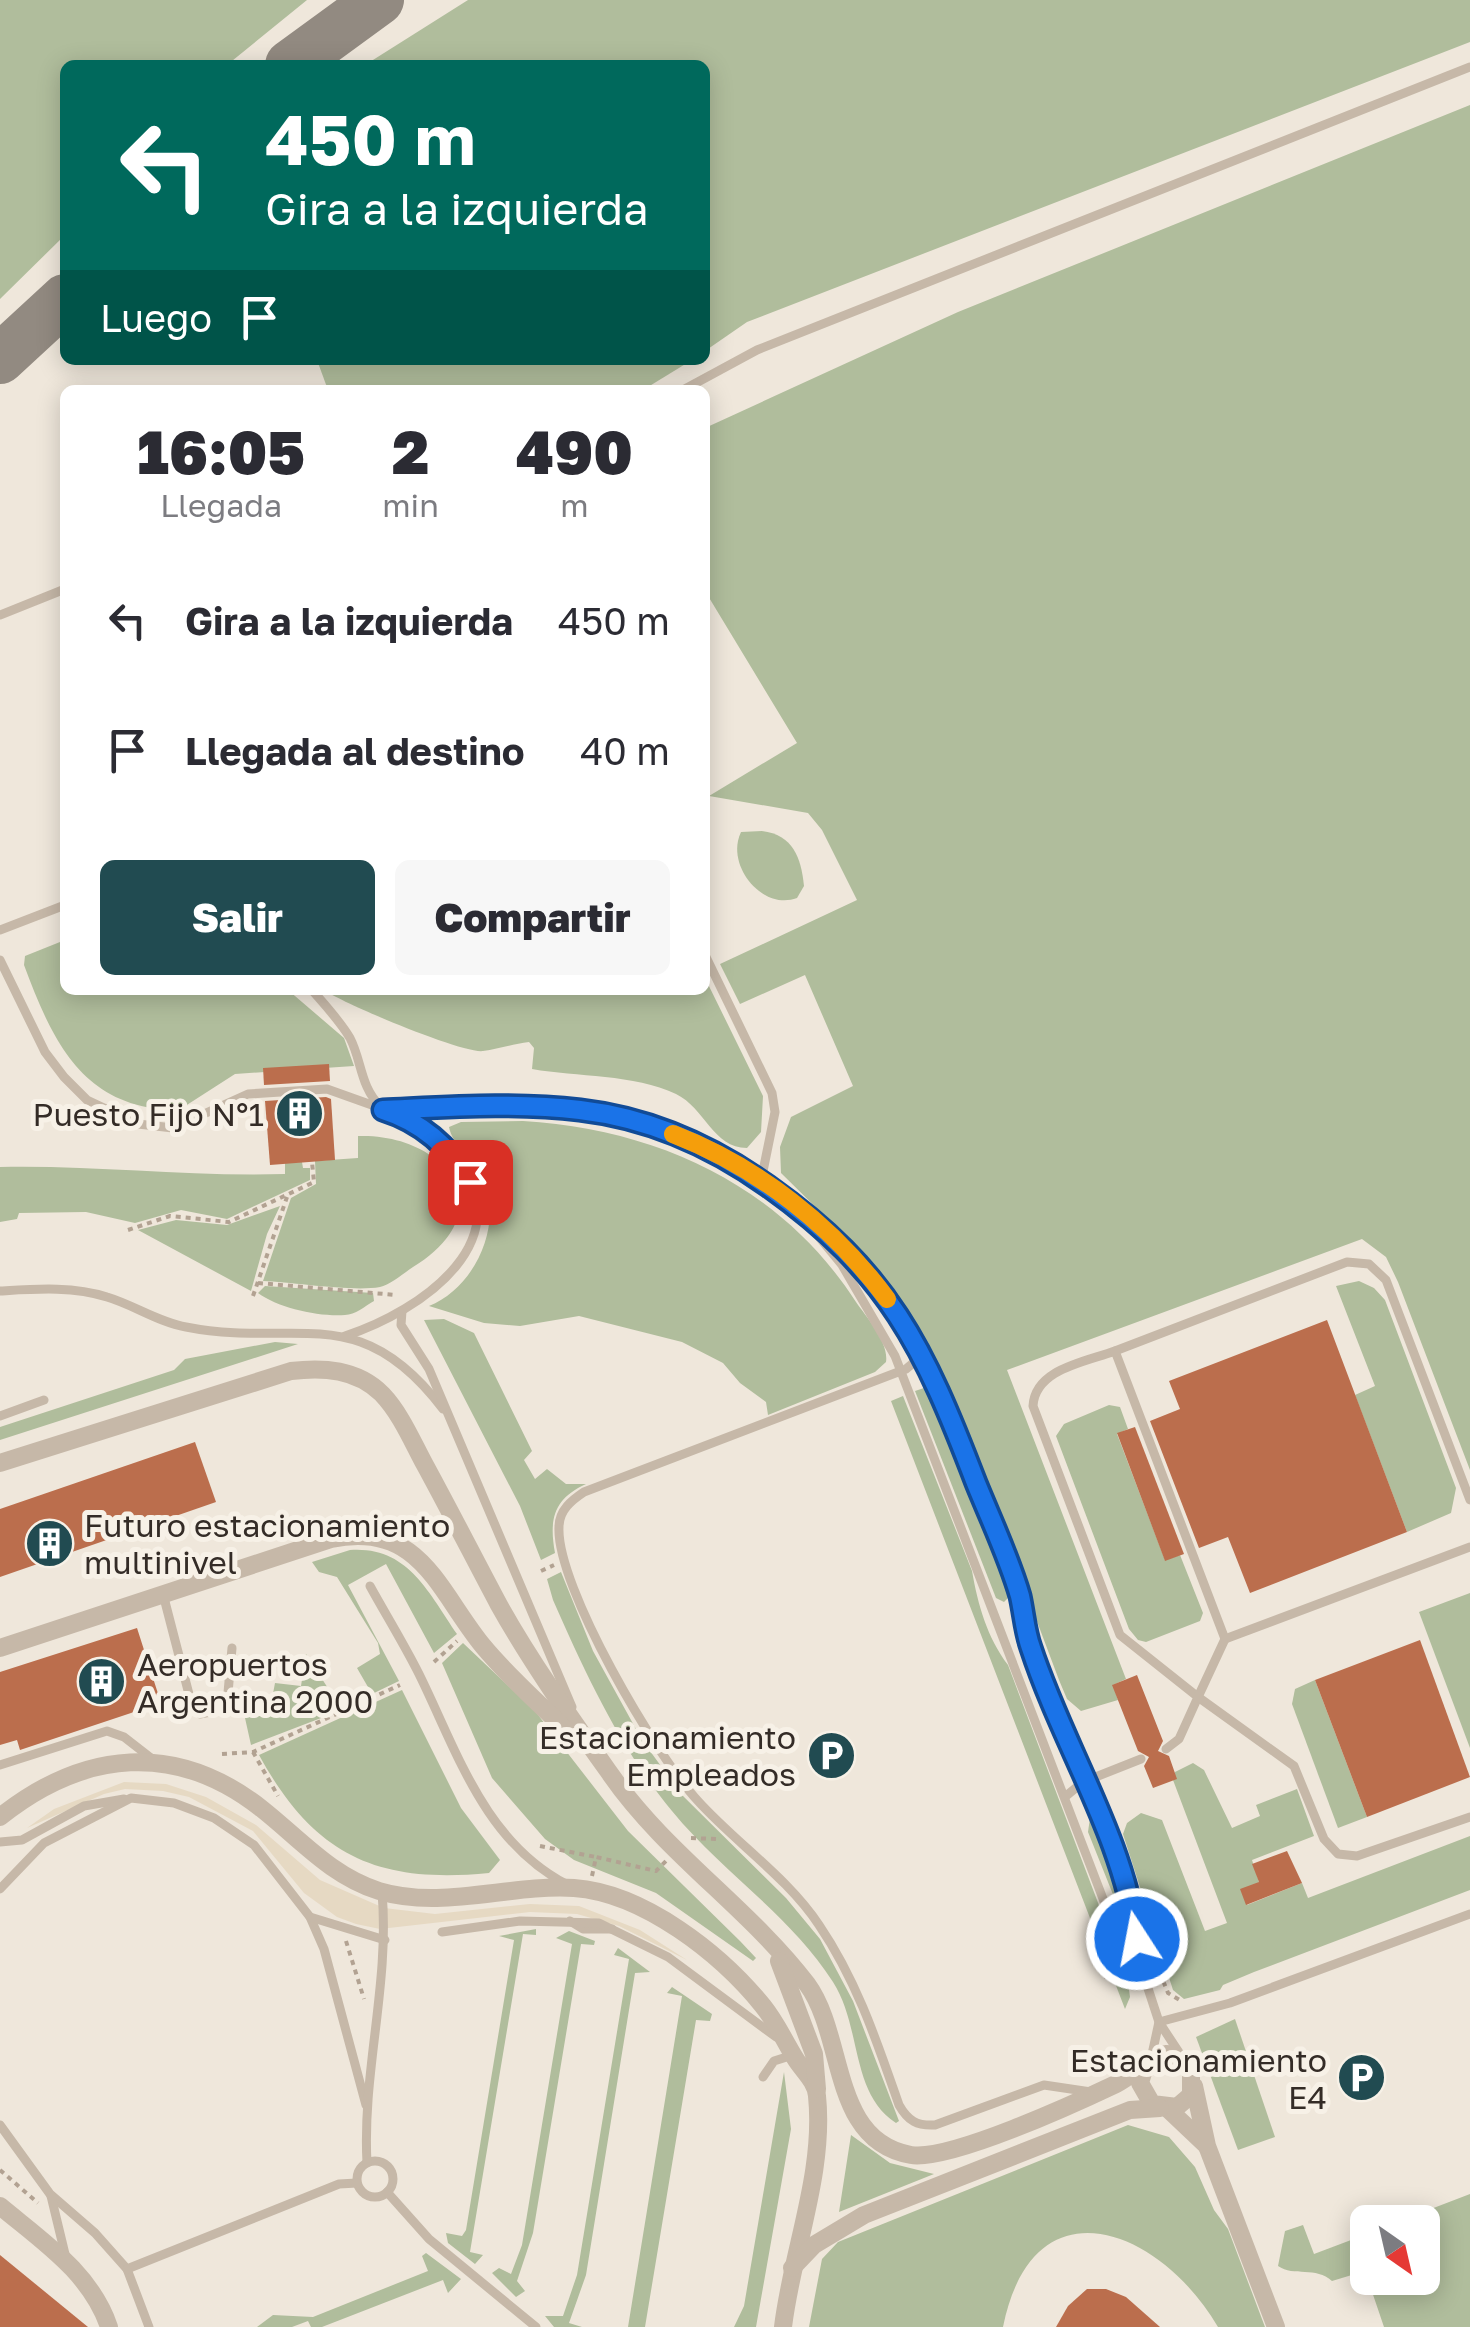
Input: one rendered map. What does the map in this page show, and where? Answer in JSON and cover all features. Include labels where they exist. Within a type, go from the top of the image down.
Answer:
[{"type":"street","points":[[0,1463],[290,1371],[328,1369],[364,1380],[380,1392],[405,1427],[518,1638],[614,1780]]},
{"type":"street","points":[[0,1648],[331,1539],[379,1537],[427,1566],[484,1648],[614,1780],[675,1851],[773,1946],[822,2010],[854,2112],[870,2134],[890,2148],[922,2156],[949,2152],[1101,2090],[1168,2054],[1183,2059],[1191,2068],[1207,2146],[1276,2327]]},
{"type":"street","points":[[0,1817],[59,1782],[101,1767],[127,1760],[158,1761],[218,1780],[265,1811],[336,1871],[382,1892],[441,1898],[581,1889],[654,1916],[747,1987],[817,2089]]},
{"type":"street","points":[[773,1946],[814,2054],[819,2140],[780,2327]]},
{"type":"street","points":[[1148,2063],[1141,2091],[1207,2146]]},
{"type":"street","points":[[792,2268],[814,2245],[864,2215],[1130,2110],[1164,2109],[1185,2102],[1194,2086]]},
{"type":"street","points":[[0,2206],[80,2277],[100,2303],[109,2327]]},
{"type":"lane","points":[[692,385],[757,350],[1470,67]]},
{"type":"lane","points":[[0,615],[60,591]]},
{"type":"lane","points":[[0,930],[60,908]]},
{"type":"lane","points":[[0,960],[45,1052],[87,1100],[113,1115],[173,1128],[248,1094],[328,1090],[405,1117],[436,1140],[463,1169],[476,1197],[475,1230],[454,1272],[403,1309],[346,1336]]},
{"type":"lane","points":[[710,965],[772,1093],[774,1112],[761,1181]]},
{"type":"lane","points":[[316,995],[348,1035],[362,1078],[383,1110]]},
{"type":"lane","points":[[383,1110],[524,1105],[584,1110],[647,1124],[705,1146],[761,1181],[854,1255],[917,1344],[938,1383],[1019,1594],[1030,1646],[1124,1874],[1140,1964],[1160,2022],[1183,2059]]},
{"type":"lane","points":[[790,1202],[842,1265],[881,1328],[901,1371],[1110,1917],[1140,1964]]},
{"type":"lane","points":[[1470,1500],[1386,1280],[1369,1264],[1347,1262],[1049,1376],[1034,1394],[1034,1406],[1120,1634],[1198,1697],[1294,1766],[1324,1839],[1338,1854],[1357,1856],[1470,1817]]},
{"type":"lane","points":[[0,1291],[59,1289],[106,1296],[180,1326],[205,1330],[346,1336],[390,1356],[443,1409]]},
{"type":"lane","points":[[403,1309],[401,1325],[429,1369],[582,1732]]},
{"type":"lane","points":[[917,1344],[918,1358],[901,1371],[584,1492],[570,1502],[560,1519],[562,1560],[641,1724],[666,1762],[817,1922],[861,2001],[899,2105],[913,2122],[935,2125],[1044,2085],[1101,2090]]},
{"type":"lane","points":[[1115,1351],[1226,1639]]},
{"type":"lane","points":[[0,1416],[44,1400]]},
{"type":"lane","points":[[1166,1749],[1179,1739],[1226,1639],[1470,1547]]},
{"type":"lane","points":[[370,1586],[482,1804],[534,1864],[581,1889]]},
{"type":"lane","points":[[164,1594],[192,1702],[200,1714],[221,1710],[227,1704],[232,1648]]},
{"type":"lane","points":[[1011,1654],[1030,1646]]},
{"type":"lane","points":[[0,1765],[107,1732],[117,1733],[158,1761]]},
{"type":"lane","points":[[1066,1796],[1083,1782],[1141,1759]]},
{"type":"lane","points":[[0,1889],[44,1843],[131,1798]]},
{"type":"lane","points":[[0,1842],[22,1840],[84,1806],[131,1798],[174,1803],[214,1818],[254,1845],[310,1917],[324,1949],[366,2105]]},
{"type":"lane","points":[[366,2164],[366,2105],[380,2011],[385,1940],[382,1892]]},
{"type":"lane","points":[[1160,2022],[1230,2003],[1470,1914]]},
{"type":"lane","points":[[310,1917],[385,1940]]},
{"type":"lane","points":[[442,1932],[520,1921],[584,1920],[646,1943],[732,2000],[792,2052],[774,2061],[763,2077]]},
{"type":"lane","points":[[1148,2063],[1160,2022]]},
{"type":"lane","points":[[0,2125],[50,2194],[95,2233],[126,2270],[149,2327]]},
{"type":"lane","points":[[126,2270],[339,2184],[357,2183],[372,2197],[387,2192],[392,2183],[388,2168],[378,2162],[366,2164],[358,2172],[357,2183]]},
{"type":"lane","points":[[387,2192],[429,2240],[536,2327]]},
{"type":"lane","points":[[50,2194],[62,2246],[80,2277]]},
{"type":"path","points":[[128,1230],[170,1216],[229,1222],[314,1182],[312,1162]]},
{"type":"path","points":[[253,1296],[287,1197]]},
{"type":"path","points":[[258,1282],[396,1295]]},
{"type":"path","points":[[540,1571],[562,1560]]},
{"type":"path","points":[[434,1662],[459,1640]]},
{"type":"path","points":[[222,1754],[253,1752],[400,1686]]},
{"type":"path","points":[[253,1752],[278,1796]]},
{"type":"path","points":[[540,1846],[656,1871],[691,1838],[715,1840],[728,1832]]},
{"type":"path","points":[[581,1889],[596,1857]]},
{"type":"path","points":[[346,1940],[360,1994],[380,2011]]},
{"type":"path","points":[[1104,1978],[1156,1962],[1168,1992],[1189,2002]]},
{"type":"path","points":[[0,2170],[46,2208]]},
{"type":"green space","points":[[0,0],[307,0],[233,60],[60,60],[60,240],[0,299]]},
{"type":"green space","points":[[468,0],[1470,0],[1470,42],[747,322],[710,348],[710,60],[373,60]]},
{"type":"green space","points":[[1470,105],[1470,1470],[1398,1282],[1386,1257],[1362,1239],[1007,1370],[1126,1679],[1113,1685],[1118,1700],[1081,1711],[1067,1699],[973,1451],[923,1336],[853,1244],[781,1173],[780,1147],[791,1117],[853,1086],[805,975],[740,1004],[720,964],[857,900],[822,830],[808,813],[710,796],[797,743],[710,599],[710,426],[958,312]]},
{"type":"green space","points":[[319,365],[684,365],[651,385],[326,385]]},
{"type":"green space","points":[[762,831],[781,837],[794,849],[804,886],[797,898],[771,898],[760,892],[742,871],[737,845],[741,832]]},
{"type":"green space","points":[[60,942],[60,995],[294,995],[344,1038],[354,1066],[235,1074],[179,1110],[146,1107],[119,1098],[96,1085],[61,1045],[24,965],[25,956]]},
{"type":"green space","points":[[710,988],[763,1096],[761,1132],[747,1148],[735,1146],[717,1135],[686,1100],[660,1088],[624,1079],[532,1069],[534,1048],[529,1042],[471,1050],[334,995],[710,995]]},
{"type":"green space","points":[[523,1121],[573,1126],[668,1151],[753,1196],[826,1261],[876,1330],[886,1362],[875,1372],[768,1415],[766,1402],[740,1383],[723,1363],[682,1342],[579,1316],[520,1326],[484,1323],[429,1306],[459,1285],[471,1270],[481,1253],[490,1216],[483,1179],[449,1127],[461,1122]]},
{"type":"green space","points":[[358,1136],[389,1138],[416,1147],[438,1161],[453,1179],[459,1200],[456,1222],[441,1245],[384,1286],[354,1288],[263,1281],[291,1198],[316,1184],[315,1161],[358,1158]]},
{"type":"green space","points":[[302,1162],[303,1168],[310,1168],[310,1180],[227,1219],[181,1210],[135,1223],[86,1212],[19,1213],[17,1219],[0,1222],[0,1167],[285,1174],[285,1163]]},
{"type":"green space","points":[[280,1206],[267,1234],[251,1291],[138,1230],[176,1220],[227,1225]]},
{"type":"green space","points":[[1359,1281],[1374,1288],[1385,1300],[1456,1488],[1451,1513],[1407,1532],[1355,1395],[1375,1386],[1336,1286]]},
{"type":"green space","points":[[265,1286],[373,1293],[374,1301],[349,1315],[323,1315],[266,1298],[258,1293]]},
{"type":"green space","points":[[444,1319],[474,1333],[532,1451],[524,1460],[535,1479],[547,1469],[566,1484],[586,1484],[560,1504],[553,1521],[555,1553],[541,1560],[520,1506],[424,1320]]},
{"type":"green space","points":[[275,1342],[298,1344],[0,1440],[0,1427],[174,1370],[185,1359]]},
{"type":"green space","points":[[930,1386],[1011,1595],[1004,1602],[996,1598],[915,1391]]},
{"type":"green space","points":[[903,1396],[972,1571],[984,1620],[1008,1665],[1128,1982],[1130,1997],[1125,2009],[891,1401]]},
{"type":"green space","points":[[1109,1405],[1120,1407],[1128,1429],[1117,1434],[1165,1560],[1180,1555],[1203,1613],[1200,1621],[1146,1642],[1138,1640],[1129,1629],[1056,1436],[1064,1424]]},
{"type":"green space","points":[[350,1550],[370,1551],[402,1564],[426,1588],[457,1634],[434,1653],[386,1564],[348,1585],[399,1681],[372,1694],[357,1668],[380,1654],[378,1643],[337,1577],[319,1572],[312,1562]]},
{"type":"green space","points":[[561,1572],[593,1651],[642,1740],[682,1795],[786,1898],[820,1939],[853,2001],[899,2121],[896,2123],[871,2095],[842,2000],[816,1958],[672,1811],[620,1736],[553,1600],[547,1579]]},
{"type":"green space","points":[[1470,1593],[1470,1748],[1419,1612]]},
{"type":"green space","points":[[463,1643],[535,1711],[628,1831],[740,1941],[756,1958],[753,1961],[656,1893],[574,1860],[545,1839],[492,1778],[442,1663]]},
{"type":"green space","points":[[306,1654],[342,1710],[251,1745],[241,1700],[271,1704],[275,1683],[301,1686]]},
{"type":"green space","points":[[1315,1680],[1367,1817],[1338,1828],[1292,1704],[1295,1689]]},
{"type":"green space","points":[[402,1690],[461,1808],[500,1860],[489,1873],[413,1873],[352,1856],[302,1817],[259,1755]]},
{"type":"green space","points":[[1193,1763],[1204,1770],[1232,1828],[1260,1816],[1256,1805],[1297,1789],[1314,1836],[1252,1860],[1259,1882],[1247,1905],[1302,1883],[1308,1898],[1470,1836],[1470,1890],[1254,1972],[1223,1985],[1220,1990],[1184,1999],[1173,1990],[1123,1834],[1127,1823],[1141,1813],[1162,1820],[1205,1931],[1227,1923],[1173,1780],[1175,1772]]},
{"type":"green space","points":[[1090,1818],[1105,1839],[1122,1879],[1122,1917],[1088,1832]]},
{"type":"green space","points":[[536,1929],[536,1935],[523,1934],[470,2252],[483,2255],[475,2264],[448,2243],[446,2233],[462,2236],[466,2230],[514,1940],[499,1936]]},
{"type":"green space","points":[[569,1931],[595,1941],[594,1945],[581,1944],[533,2233],[517,2281],[525,2291],[516,2297],[492,2273],[499,2268],[511,2274],[522,2245],[572,1944],[556,1938]]},
{"type":"green space","points":[[618,1948],[650,1972],[635,1973],[586,2275],[569,2323],[582,2327],[554,2327],[545,2316],[563,2316],[577,2275],[629,1959],[614,1955]]},
{"type":"green space","points":[[672,1987],[712,2014],[710,2021],[696,2020],[645,2327],[628,2327],[682,1996],[667,1993]]},
{"type":"green space","points":[[1235,2019],[1275,2137],[1238,2150],[1196,2037]]},
{"type":"green space","points":[[784,2072],[791,2129],[756,2327],[734,2327],[744,2306]]},
{"type":"green space","points":[[1128,2125],[1169,2137],[1195,2167],[1214,2210],[1228,2229],[1265,2327],[1218,2327],[1193,2292],[1164,2264],[1132,2244],[1100,2234],[1069,2235],[1041,2250],[1018,2280],[1003,2327],[809,2327],[822,2259],[838,2242]]},
{"type":"green space","points":[[851,2135],[890,2163],[934,2174],[839,2212]]},
{"type":"green space","points":[[1470,2194],[1470,2327],[1384,2327],[1373,2295],[1440,2295],[1440,2206]]},
{"type":"green space","points":[[1303,2225],[1314,2254],[1350,2240],[1350,2276],[1332,2281],[1319,2274],[1278,2266],[1285,2231]]},
{"type":"green space","points":[[426,2253],[461,2279],[448,2293],[443,2280],[322,2327],[311,2327],[308,2321],[292,2327],[257,2327],[273,2315],[313,2317],[428,2271],[422,2256]]},
{"type":"shaded area","points":[[124,1782],[166,1784],[206,1797],[256,1825],[320,1880],[384,1908],[435,1914],[530,1904],[579,1906],[640,1930],[687,1960],[619,1926],[577,1914],[530,1912],[380,1929],[356,1924],[337,1917],[304,1893],[253,1831],[189,1797],[163,1791],[125,1789],[104,1794],[27,1828],[54,1809]]},
{"type":"building","points":[[329,1064],[330,1081],[264,1085],[263,1068]]},
{"type":"building","name":"Puesto Fijo N°1","points":[[331,1099],[335,1160],[270,1165],[265,1101]]},
{"type":"building","points":[[1327,1320],[1407,1532],[1250,1593],[1228,1537],[1199,1548],[1150,1421],[1180,1409],[1169,1381]]},
{"type":"building","points":[[1135,1427],[1184,1554],[1165,1561],[1117,1433]]},
{"type":"building","name":"Futuro estacionamiento multinivel","points":[[195,1442],[216,1502],[0,1577],[0,1509]]},
{"type":"building","points":[[137,1628],[161,1703],[20,1750],[17,1740],[0,1745],[0,1672]]},
{"type":"building","points":[[1420,1640],[1470,1777],[1367,1817],[1315,1680]]},
{"type":"building","points":[[1137,1675],[1163,1741],[1158,1751],[1169,1756],[1177,1779],[1153,1788],[1144,1766],[1149,1757],[1138,1751],[1112,1685]]},
{"type":"building","points":[[1287,1851],[1302,1883],[1246,1905],[1240,1889],[1259,1882],[1252,1864]]},
{"type":"building","points":[[0,2255],[88,2327],[0,2327]]},
{"type":"building","points":[[1087,2289],[1106,2289],[1126,2297],[1160,2327],[1056,2327],[1068,2306]]},
{"type":"taxiway","points":[[297,60],[379,0]]},
{"type":"taxiway","points":[[0,359],[60,304]]},
{"type":"slow traffic","points":[[673,1134],[738,1164],[827,1228],[854,1255],[887,1299]]},
{"type":"place","name":"Puesto Fijo N°1","points":[[299,1114]]},
{"type":"place","name":"Futuro estacionamiento multinivel","points":[[49,1543]]},
{"type":"place","name":"Aeropuertos Argentina 2000","points":[[102,1682]]},
{"type":"place","name":"Estacionamiento Empleados","points":[[831,1755]]},
{"type":"place","name":"Estacionamiento E4","points":[[1362,2078]]},
{"type":"route","points":[[470,1182],[450,1154],[421,1127],[383,1110],[524,1105],[584,1110],[647,1124],[705,1146],[738,1164],[827,1228],[854,1255],[917,1344],[938,1383],[1019,1594],[1030,1646],[1124,1874],[1137,1939]]}]
